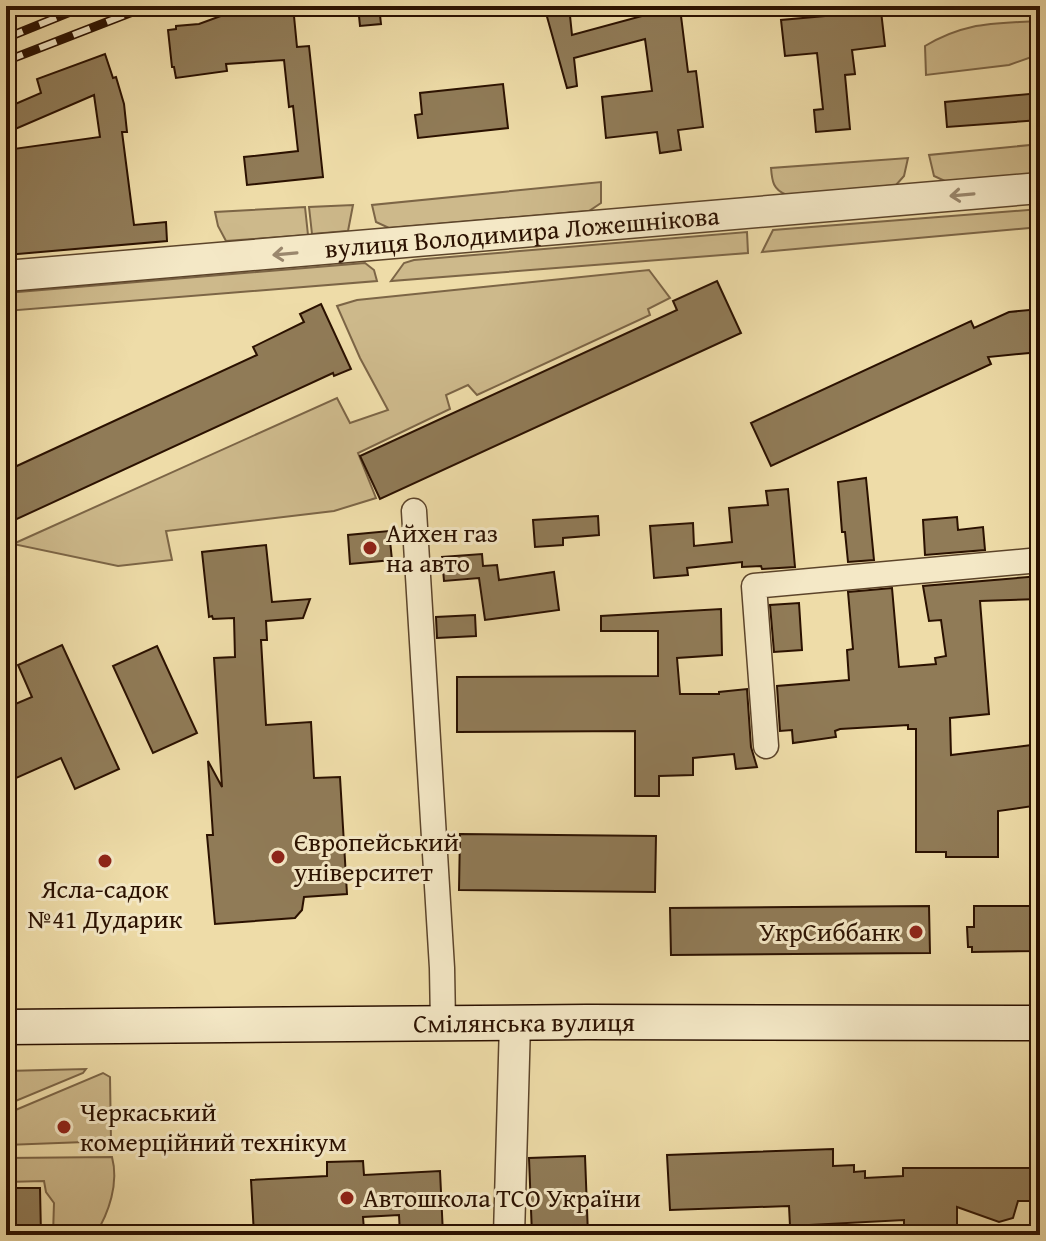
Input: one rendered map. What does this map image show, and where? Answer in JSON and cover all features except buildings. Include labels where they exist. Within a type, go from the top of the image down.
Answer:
[{"type":"main road","name":"Смілянська вулиця","points":[[6,1027],[1040,1023]]},
{"type":"street","name":"вулиця Володимира Ложешнікова","points":[[6,276],[1040,188]]},
{"type":"street","points":[[414,511],[443,1023]]},
{"type":"street","points":[[766,746],[754,586],[1040,560]]},
{"type":"street","points":[[509,1235],[515,1023]]},
{"type":"shaded area","points":[[1040,7],[1040,54],[1009,65],[926,75],[925,46],[966,28],[1037,21],[1036,8]]},
{"type":"shaded area","points":[[1040,144],[1040,174],[947,182],[934,176],[929,155]]},
{"type":"shaded area","points":[[908,158],[904,176],[896,185],[787,195],[776,188],[771,173],[771,168]]},
{"type":"shaded area","points":[[601,182],[601,203],[589,211],[389,228],[376,222],[372,205]]},
{"type":"shaded area","points":[[353,205],[348,231],[312,234],[309,207]]},
{"type":"shaded area","points":[[305,207],[308,235],[226,241],[215,212]]},
{"type":"shaded area","points":[[1040,209],[1040,227],[762,252],[773,230]]},
{"type":"shaded area","points":[[747,232],[748,253],[391,281],[404,263],[414,260]]},
{"type":"shaded area","points":[[365,263],[374,270],[377,281],[6,311],[6,293]]},
{"type":"shaded area","points":[[649,270],[670,298],[648,309],[650,315],[477,395],[468,385],[446,395],[450,409],[358,453],[376,498],[334,511],[166,531],[172,560],[118,566],[13,544],[337,398],[350,423],[388,410],[337,306],[357,300]]},
{"type":"shaded area","points":[[86,1069],[83,1073],[6,1105],[6,1071]]},
{"type":"shaded area","points":[[103,1073],[110,1077],[111,1141],[6,1145],[6,1114]]},
{"type":"shaded area","points":[[112,1157],[114,1177],[111,1198],[95,1235],[53,1235],[54,1203],[46,1192],[44,1181],[6,1182],[6,1158]]},
{"type":"railway","points":[[6,38],[85,6]]},
{"type":"railway","points":[[6,61],[148,6]]},
{"type":"place","name":"Айхен газ на авто","points":[[370,548]]},
{"type":"place","name":"Європейський університет","points":[[278,857]]},
{"type":"place","name":"Ясла-садок №41 Дударик","points":[[105,861]]},
{"type":"place","name":"УкрСиббанк","points":[[916,932]]},
{"type":"place","name":"Черкаський комерційний технікум","points":[[64,1127]]},
{"type":"place","name":"Автошкола ТСО України","points":[[347,1198]]}]
